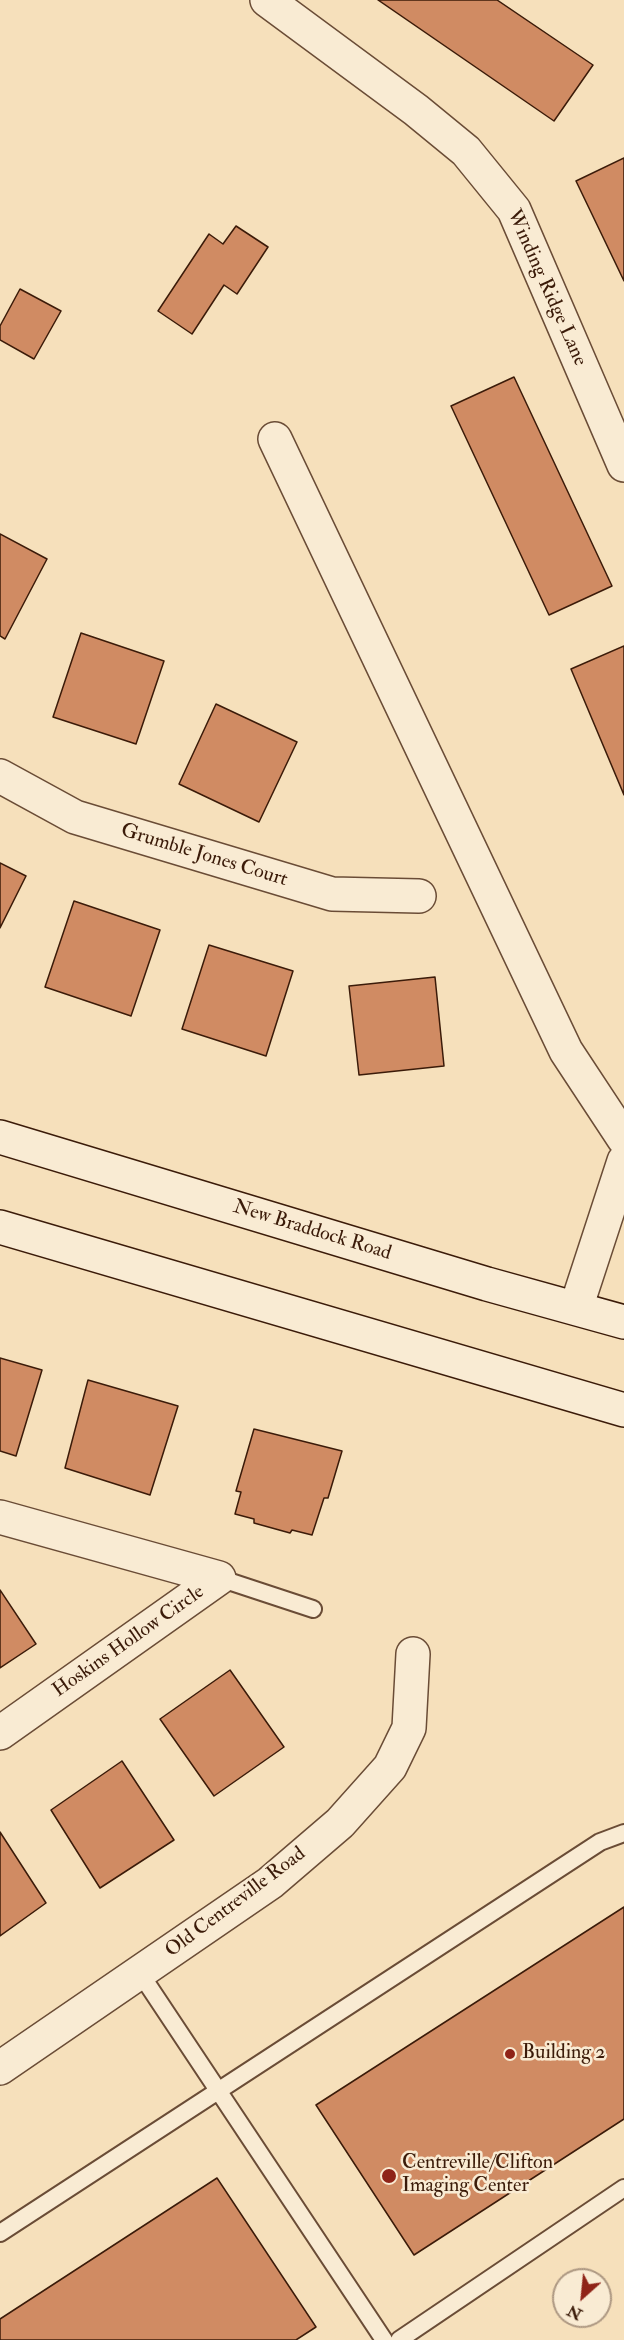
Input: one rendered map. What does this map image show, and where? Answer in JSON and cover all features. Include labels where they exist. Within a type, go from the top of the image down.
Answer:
[{"type":"street","name":"Winding Ridge Lane","points":[[267,0],[416,110],[466,151],[514,210],[624,465]]},
{"type":"street","points":[[275,439],[566,1051],[624,1139]]},
{"type":"street","name":"Grumble Jones Court","points":[[0,776],[75,818],[332,894],[420,896]]},
{"type":"street","name":"New Braddock Road","points":[[0,1137],[624,1322]]},
{"type":"street","points":[[576,1308],[624,1161]]},
{"type":"street","points":[[0,1227],[624,1410]]},
{"type":"street","name":"Hoskins Hollow Circle","points":[[0,1517],[219,1578]]},
{"type":"street","name":"Hoskins Hollow Circle","points":[[0,1733],[219,1578]]},
{"type":"street","name":"Old Centreville Road","points":[[0,2068],[270,1883],[340,1823],[390,1767],[410,1728],[412,1654]]},
{"type":"lane","points":[[219,1578],[313,1609]]},
{"type":"lane","points":[[0,2233],[600,1842],[624,1833]]},
{"type":"lane","points":[[140,1973],[384,2340]]},
{"type":"lane","points":[[399,2340],[624,2188]]},
{"type":"building","points":[[378,0],[497,0],[593,65],[554,121]]},
{"type":"building","points":[[624,158],[624,281],[576,181]]},
{"type":"building","points":[[236,226],[268,247],[237,294],[224,285],[192,334],[158,311],[209,234],[223,244]]},
{"type":"building","points":[[20,289],[61,311],[34,359],[0,340],[0,326]]},
{"type":"building","points":[[514,377],[612,586],[549,615],[451,406]]},
{"type":"building","points":[[0,534],[47,559],[5,639],[0,636]]},
{"type":"building","points":[[81,633],[164,661],[136,744],[53,717]]},
{"type":"building","points":[[624,646],[624,795],[571,669]]},
{"type":"building","points":[[216,704],[297,742],[259,822],[179,784]]},
{"type":"building","points":[[0,863],[26,876],[0,928]]},
{"type":"building","points":[[74,901],[160,930],[131,1016],[45,987]]},
{"type":"building","points":[[209,945],[293,971],[266,1056],[182,1029]]},
{"type":"building","points":[[435,977],[444,1066],[359,1075],[349,986]]},
{"type":"building","points":[[0,1358],[42,1370],[16,1456],[0,1451]]},
{"type":"building","points":[[88,1380],[178,1406],[150,1495],[65,1468]]},
{"type":"building","points":[[254,1429],[342,1451],[328,1498],[324,1498],[312,1535],[292,1530],[290,1533],[254,1523],[254,1519],[235,1514],[241,1492],[236,1491]]},
{"type":"building","points":[[0,1590],[36,1644],[0,1668]]},
{"type":"building","points":[[230,1670],[284,1747],[214,1796],[160,1719]]},
{"type":"building","points":[[122,1761],[174,1840],[100,1888],[51,1810]]},
{"type":"building","points":[[0,1832],[46,1903],[0,1936]]},
{"type":"building","name":"Building 2","points":[[624,1907],[624,2119],[414,2255],[316,2105]]},
{"type":"building","points":[[217,2178],[316,2327],[296,2340],[0,2340],[0,2319]]},
{"type":"place","name":"Building 2","points":[[510,2054]]},
{"type":"place","name":"Centreville/Clifton Imaging Center","points":[[389,2176]]}]
